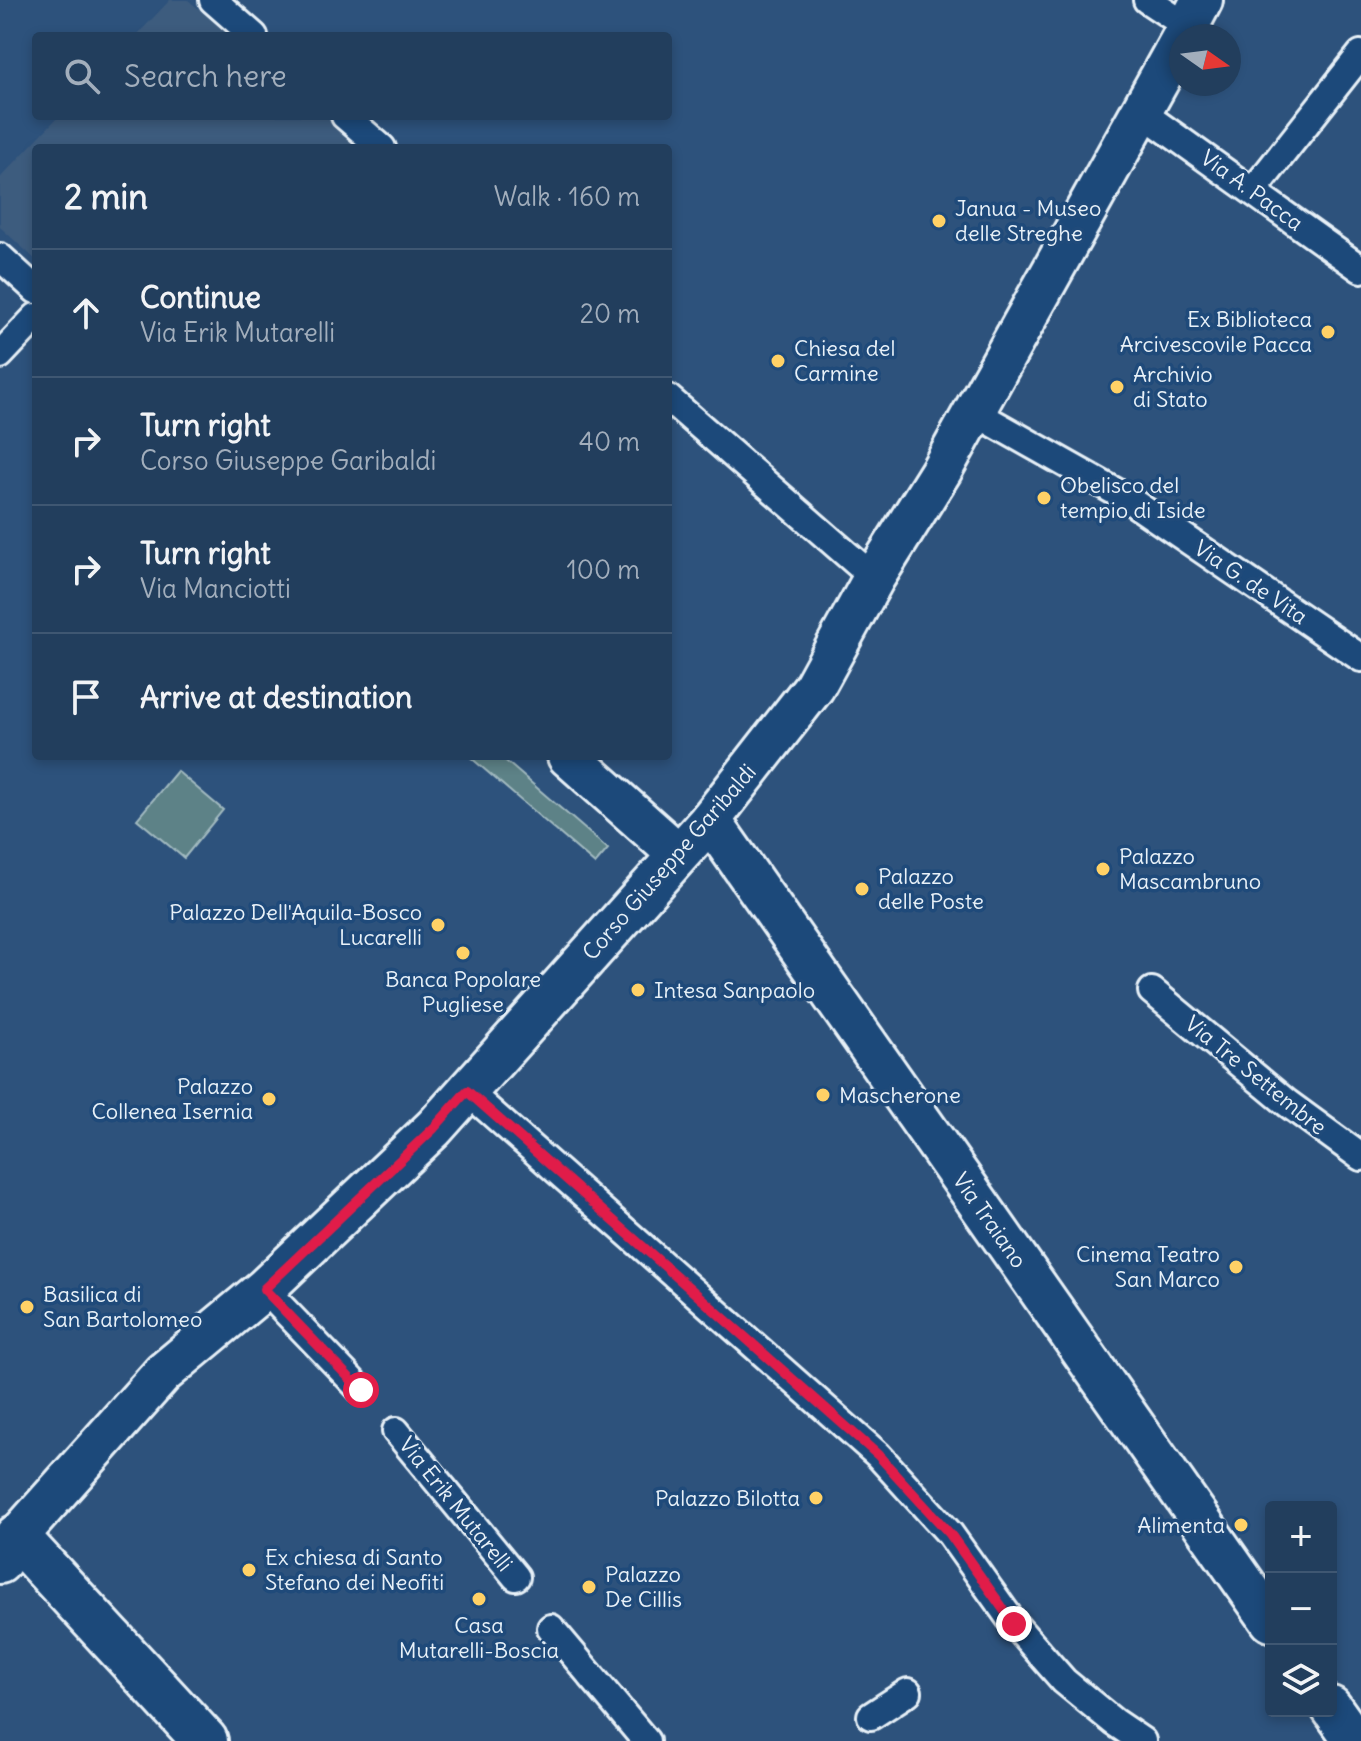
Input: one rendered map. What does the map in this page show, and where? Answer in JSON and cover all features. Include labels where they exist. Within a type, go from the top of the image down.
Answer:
[{"type":"street","name":"Corso Giuseppe Garibaldi","points":[[8,1550],[163,1373],[264,1289],[434,1128],[710,820],[814,687],[874,578],[974,412],[1169,62]]},
{"type":"street","points":[[572,760],[678,854]]},
{"type":"street","name":"Via Traiano","points":[[710,820],[1265,1612]]},
{"type":"street","points":[[8,1550],[205,1741]]},
{"type":"street","points":[[1337,1716],[1355,1741]]},
{"type":"lane","points":[[213,0],[249,32]]},
{"type":"lane","points":[[1147,0],[1186,24]]},
{"type":"lane","points":[[1253,191],[1361,54]]},
{"type":"lane","name":"Via A. Pacca","points":[[1141,112],[1361,269]]},
{"type":"lane","points":[[350,120],[377,144]]},
{"type":"lane","points":[[0,257],[32,286]]},
{"type":"lane","points":[[0,355],[32,321]]},
{"type":"lane","points":[[672,401],[874,578]]},
{"type":"lane","name":"Via G. de Vita","points":[[974,412],[1125,497],[1361,658]]},
{"type":"lane","name":"Via Tre Settembre","points":[[1152,991],[1287,1103],[1361,1157]]},
{"type":"lane","points":[[467,1091],[878,1455],[950,1534],[1014,1624],[1064,1681],[1142,1741]]},
{"type":"lane","points":[[264,1289],[361,1390]]},
{"type":"lane","name":"Via Erik Mutarelli","points":[[396,1431],[516,1577]]},
{"type":"lane","points":[[551,1628],[646,1741]]},
{"type":"lane","points":[[871,1716],[908,1692]]},
{"type":"shaded area","points":[[170,0],[188,0],[226,32],[140,32]]},
{"type":"shaded area","points":[[55,120],[329,120],[356,144],[32,144]]},
{"type":"shaded area","points":[[32,144],[32,256],[0,227],[0,178]]},
{"type":"green space","points":[[474,760],[505,760],[608,849],[595,864]]},
{"type":"green space","points":[[177,771],[223,810],[184,858],[137,819]]},
{"type":"place","name":"Janua - Museo delle Streghe","points":[[939,221]]},
{"type":"place","name":"Ex Biblioteca Arcivescovile Pacca","points":[[1328,332]]},
{"type":"place","name":"Chiesa del Carmine","points":[[778,361]]},
{"type":"place","name":"Archivio di Stato","points":[[1117,387]]},
{"type":"place","name":"Obelisco del tempio di Iside","points":[[1044,498]]},
{"type":"place","name":"Palazzo Mascambruno","points":[[1103,869]]},
{"type":"place","name":"Palazzo delle Poste","points":[[862,889]]},
{"type":"place","name":"Palazzo Dell'Aquila-Bosco Lucarelli","points":[[438,925]]},
{"type":"place","name":"Banca Popolare Pugliese","points":[[463,953]]},
{"type":"place","name":"Intesa Sanpaolo","points":[[638,990]]},
{"type":"place","name":"Mascherone","points":[[823,1095]]},
{"type":"place","name":"Palazzo Collenea Isernia","points":[[269,1099]]},
{"type":"place","name":"Cinema Teatro San Marco","points":[[1236,1267]]},
{"type":"place","name":"Basilica di San Bartolomeo","points":[[27,1307]]},
{"type":"place","name":"Palazzo Bilotta","points":[[816,1498]]},
{"type":"place","name":"Alimenta","points":[[1241,1525]]},
{"type":"place","name":"Ex chiesa di Santo Stefano dei Neofiti","points":[[249,1570]]},
{"type":"place","name":"Palazzo De Cillis","points":[[589,1587]]},
{"type":"place","name":"Casa Mutarelli-Boscia","points":[[479,1599]]},
{"type":"route","points":[[361,1390],[264,1289],[434,1128],[467,1091],[878,1455],[950,1534],[1014,1624]]}]
